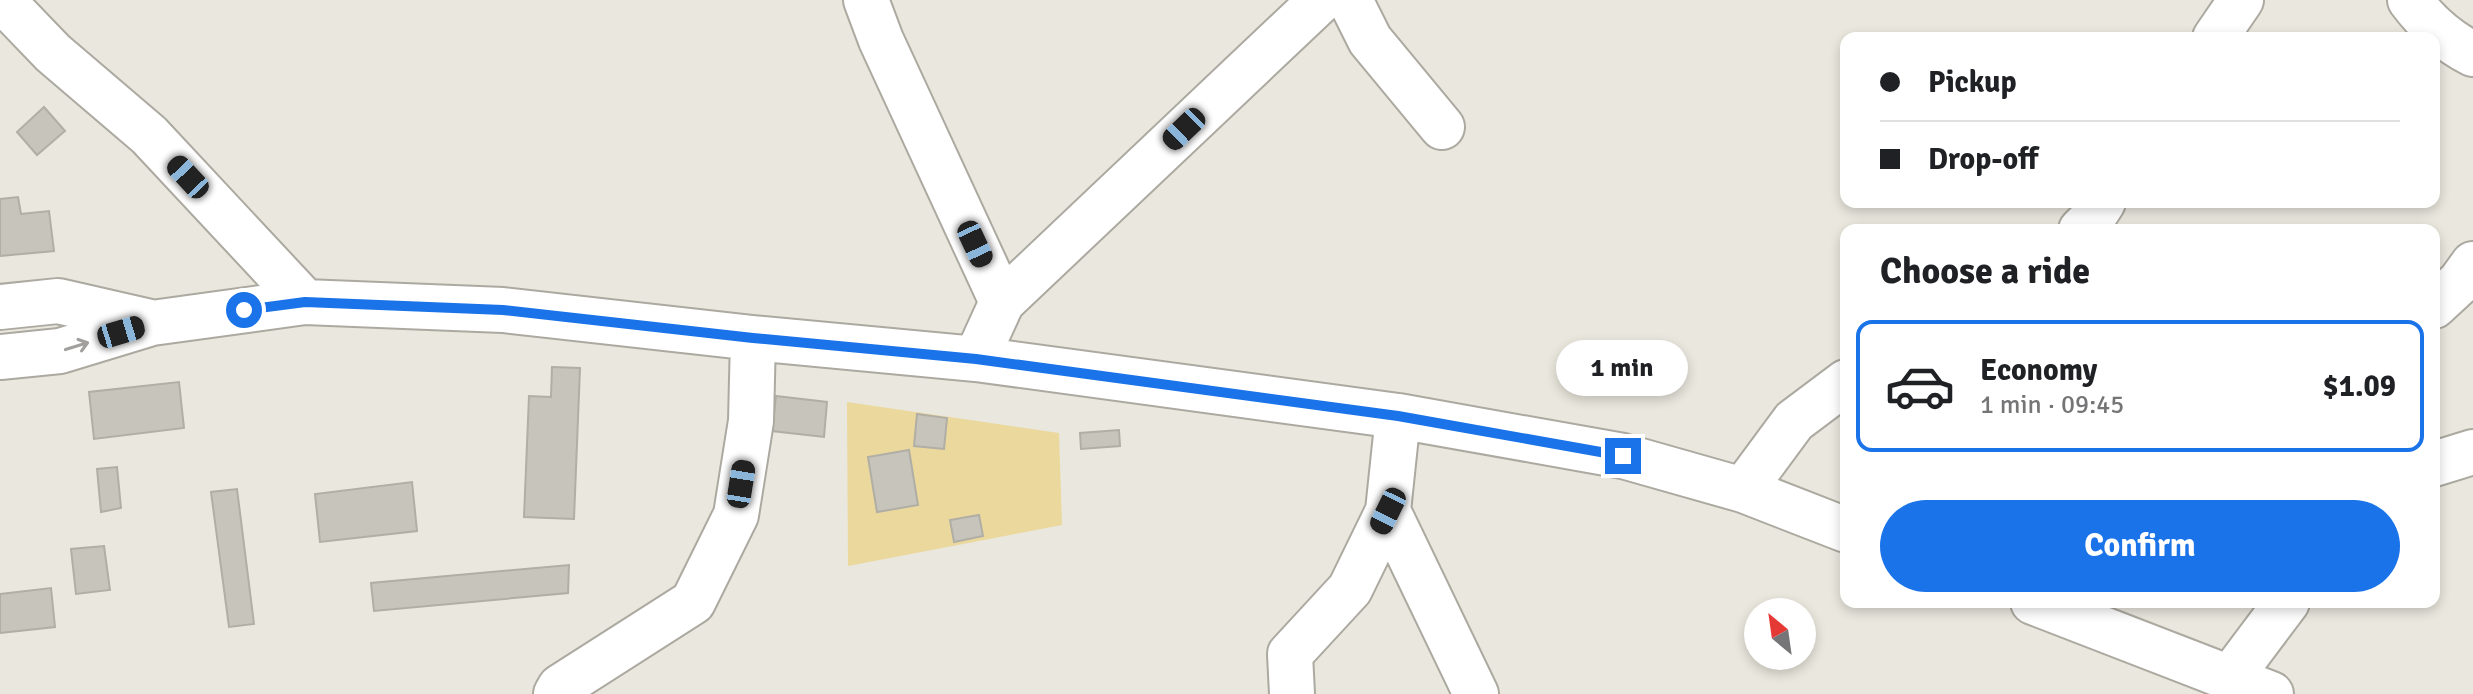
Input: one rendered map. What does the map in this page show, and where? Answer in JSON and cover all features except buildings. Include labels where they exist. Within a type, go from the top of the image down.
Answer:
[{"type":"street","points":[[2,0],[53,53],[149,135],[305,302]]},
{"type":"street","points":[[866,0],[881,40],[1002,302]]},
{"type":"street","points":[[976,359],[1002,302],[1321,0]]},
{"type":"street","points":[[1350,0],[1370,40],[1442,127]]},
{"type":"street","points":[[2219,32],[2241,0]]},
{"type":"street","points":[[2410,0],[2422,16],[2462,49],[2473,54]]},
{"type":"street","points":[[2087,224],[2099,208]]},
{"type":"street","points":[[2440,300],[2460,282],[2473,264]]},
{"type":"street","points":[[0,307],[58,301],[152,323]]},
{"type":"street","points":[[0,357],[60,351],[152,323],[305,302],[503,310],[976,359],[1398,416],[1623,456],[1743,490],[1840,528]]},
{"type":"street","points":[[556,694],[560,687],[693,602],[736,515],[751,421],[753,338]]},
{"type":"street","points":[[1743,490],[1794,421],[1840,386]]},
{"type":"street","points":[[1292,694],[1290,654],[1350,589],[1388,511],[1398,416]]},
{"type":"street","points":[[1794,421],[1840,424]]},
{"type":"street","points":[[2440,462],[2473,452]]},
{"type":"street","points":[[1388,511],[1476,694]]},
{"type":"street","points":[[2049,608],[2271,694]]},
{"type":"street","points":[[2230,678],[2282,608]]},
{"type":"shaded area","points":[[847,402],[1059,433],[1062,525],[848,566]]},
{"type":"route","points":[[244,310],[305,302],[503,310],[976,359],[1398,416],[1623,456]]}]
